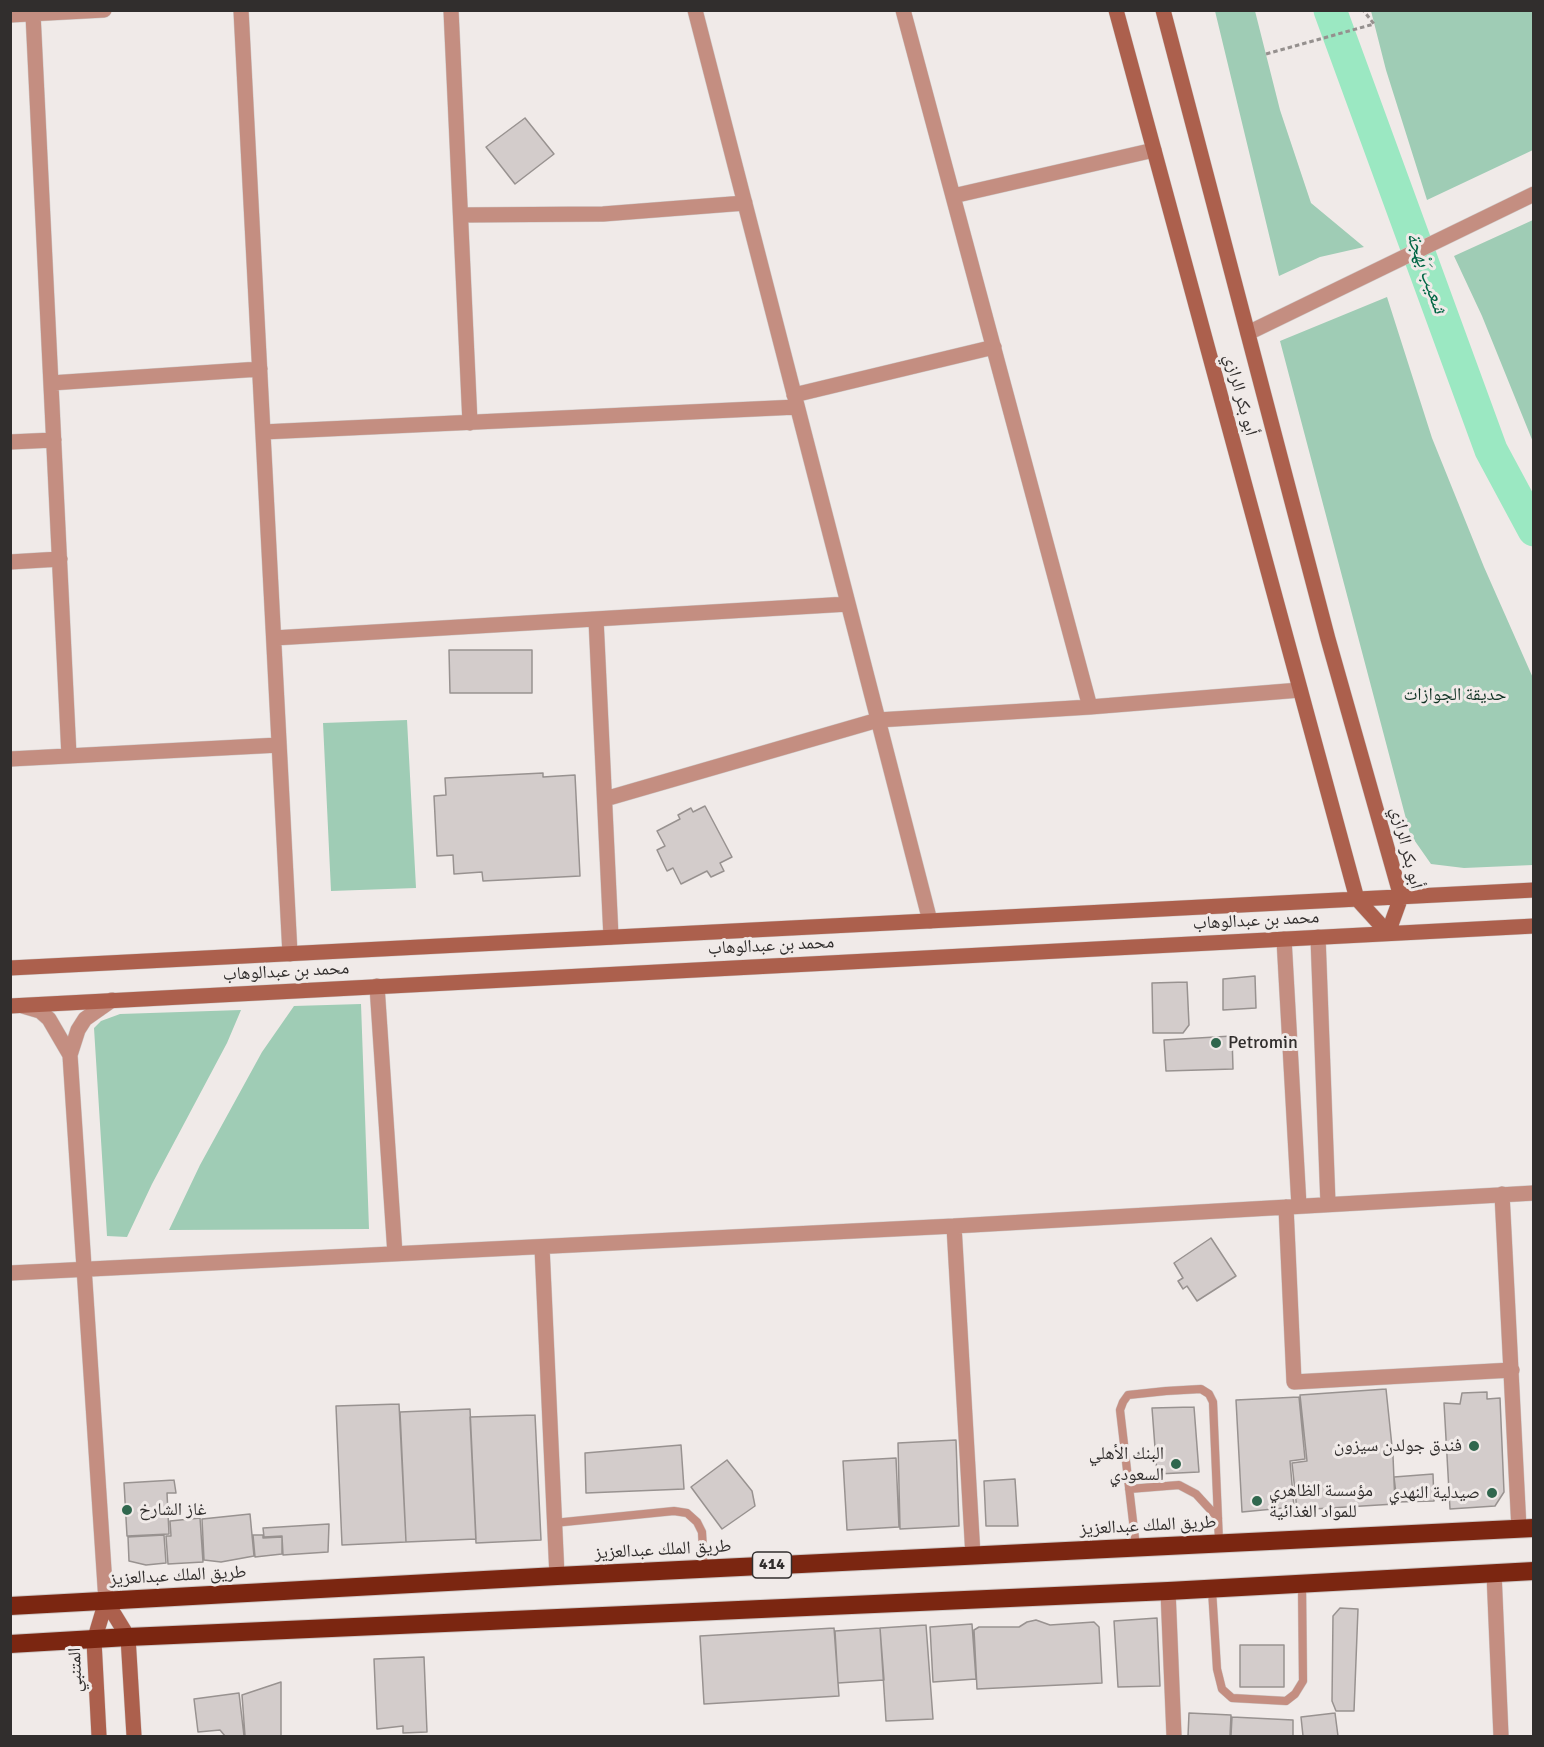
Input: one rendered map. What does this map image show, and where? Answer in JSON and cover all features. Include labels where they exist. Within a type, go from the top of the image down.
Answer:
[{"type":"highway","name":"طريق الملك عبدالعزيز","points":[[10,1606],[557,1576],[1526,1529]]},
{"type":"highway","points":[[10,1644],[1168,1591],[1533,1571]]},
{"type":"street","points":[[10,15],[104,10]]},
{"type":"street","points":[[241,10],[290,954]]},
{"type":"street","points":[[451,10],[470,423]]},
{"type":"street","points":[[695,10],[930,921]]},
{"type":"street","points":[[903,10],[1090,707]]},
{"type":"street","name":"أبو بكر الرازي","points":[[1116,10],[1357,899],[1388,933],[1401,897],[1328,639],[1163,10]]},
{"type":"street","points":[[33,14],[69,756]]},
{"type":"street","points":[[953,196],[1154,150]]},
{"type":"street","points":[[1248,333],[1533,194]]},
{"type":"street","points":[[461,215],[603,214],[745,203]]},
{"type":"street","points":[[263,432],[470,423],[796,401],[994,347]]},
{"type":"street","points":[[51,383],[260,369]]},
{"type":"street","points":[[10,442],[54,440]]},
{"type":"street","points":[[10,562],[60,559]]},
{"type":"street","points":[[274,638],[848,604]]},
{"type":"street","points":[[596,619],[611,937]]},
{"type":"street","points":[[605,799],[878,720],[1090,707],[1300,690]]},
{"type":"street","points":[[10,759],[279,745]]},
{"type":"street","name":"محمد بن عبدالوهاب","points":[[10,968],[1533,890]]},
{"type":"street","name":"محمد بن عبدالوهاب","points":[[15,1006],[1533,926]]},
{"type":"street","points":[[1318,937],[1328,1204]]},
{"type":"street","points":[[1284,939],[1292,1206],[1294,1382],[1512,1370]]},
{"type":"street","points":[[376,987],[395,1254]]},
{"type":"street","points":[[112,1000],[85,1019],[78,1030],[70,1055],[106,1601],[128,1637],[134,1737]]},
{"type":"street","points":[[15,1006],[40,1011],[49,1018],[70,1055]]},
{"type":"street","points":[[10,1273],[954,1226],[1533,1192]]},
{"type":"street","points":[[1502,1194],[1512,1370],[1526,1529]]},
{"type":"street","points":[[954,1226],[973,1556]]},
{"type":"street","points":[[542,1247],[557,1576]]},
{"type":"street","points":[[1494,1573],[1501,1737]]},
{"type":"street","points":[[1168,1591],[1174,1737]]},
{"type":"street","name":"المتنبي","points":[[99,1737],[94,1641],[106,1601]]},
{"type":"lane","points":[[1136,1548],[1120,1410],[1123,1401],[1128,1395],[1201,1389],[1209,1394],[1213,1402],[1219,1544]]},
{"type":"lane","points":[[1129,1489],[1179,1485],[1196,1494],[1218,1518]]},
{"type":"lane","points":[[554,1523],[674,1511],[687,1514],[697,1522],[702,1532],[704,1569]]},
{"type":"lane","points":[[1212,1588],[1217,1670],[1222,1689],[1232,1698],[1286,1701],[1295,1694],[1304,1681],[1302,1584]]},
{"type":"path","points":[[1266,54],[1374,24],[1363,10]]},
{"type":"green space","points":[[1215,11],[1255,11],[1280,110],[1311,203],[1364,247],[1320,257],[1279,276]]},
{"type":"green space","points":[[1371,11],[1533,11],[1533,150],[1427,200],[1386,70]]},
{"type":"green space","points":[[1533,220],[1533,442],[1482,316],[1454,256]]},
{"type":"green space","name":"حديقة الجوازات","points":[[1387,297],[1432,438],[1484,567],[1533,678],[1533,865],[1464,868],[1431,864],[1410,834],[1280,341]]},
{"type":"green space","points":[[407,720],[416,888],[331,891],[323,723]]},
{"type":"green space","points":[[361,1004],[369,1229],[169,1230],[200,1165],[262,1052],[294,1006]]},
{"type":"green space","points":[[241,1010],[227,1043],[152,1184],[127,1237],[107,1236],[94,1028],[101,1021],[120,1014]]},
{"type":"building","points":[[525,118],[554,154],[515,184],[486,147]]},
{"type":"building","points":[[449,650],[532,650],[532,693],[450,693]]},
{"type":"building","points":[[543,773],[543,777],[575,775],[580,876],[483,881],[482,872],[454,874],[453,855],[437,856],[434,796],[446,795],[445,778]]},
{"type":"building","points":[[705,806],[732,857],[720,863],[724,871],[711,877],[707,871],[681,884],[673,868],[667,871],[657,850],[665,846],[657,831],[680,819],[678,815],[691,808],[693,812]]},
{"type":"building","points":[[1255,976],[1256,1008],[1223,1010],[1223,979]]},
{"type":"building","points":[[1187,982],[1189,1025],[1183,1033],[1153,1033],[1152,983]]},
{"type":"building","points":[[1232,1036],[1233,1069],[1166,1071],[1164,1040]]},
{"type":"building","points":[[1211,1238],[1236,1276],[1197,1301],[1187,1286],[1183,1289],[1178,1281],[1183,1278],[1174,1263]]},
{"type":"building","points":[[1386,1389],[1395,1504],[1297,1510],[1292,1463],[1307,1461],[1300,1395]]},
{"type":"building","points":[[1487,1392],[1487,1399],[1500,1398],[1504,1492],[1495,1506],[1450,1509],[1444,1403],[1460,1404],[1462,1393]]},
{"type":"building","points":[[1299,1397],[1305,1459],[1290,1461],[1294,1507],[1242,1512],[1236,1400]]},
{"type":"building","points":[[399,1404],[406,1542],[342,1545],[336,1406]]},
{"type":"building","points":[[1194,1407],[1199,1472],[1157,1474],[1152,1408]]},
{"type":"building","points":[[470,1409],[476,1539],[406,1542],[400,1412]]},
{"type":"building","points":[[535,1415],[541,1540],[476,1543],[470,1417]]},
{"type":"building","points":[[956,1440],[959,1526],[900,1529],[898,1443]]},
{"type":"building","points":[[681,1445],[684,1489],[586,1493],[585,1453]]},
{"type":"building","points":[[896,1458],[899,1527],[847,1530],[843,1461]]},
{"type":"building","points":[[727,1460],[752,1491],[755,1506],[722,1529],[691,1487]]},
{"type":"building","points":[[1433,1474],[1434,1501],[1397,1502],[1394,1477]]},
{"type":"building","points":[[1015,1479],[1018,1526],[986,1526],[984,1481]]},
{"type":"building","points":[[174,1480],[176,1493],[167,1493],[169,1534],[127,1536],[124,1483]]},
{"type":"building","points":[[250,1514],[254,1556],[221,1562],[204,1560],[202,1519]]},
{"type":"building","points":[[200,1518],[203,1562],[168,1564],[166,1536],[171,1536],[170,1521]]},
{"type":"building","points":[[329,1524],[328,1552],[283,1555],[282,1536],[264,1537],[263,1528]]},
{"type":"building","points":[[164,1535],[166,1563],[146,1565],[129,1561],[128,1537]]},
{"type":"building","points":[[253,1535],[263,1535],[263,1538],[282,1537],[282,1554],[255,1557]]},
{"type":"building","points":[[1340,1608],[1358,1609],[1354,1711],[1336,1711],[1332,1701],[1333,1616]]},
{"type":"building","points":[[1157,1618],[1160,1686],[1118,1687],[1114,1621]]},
{"type":"building","points":[[1036,1620],[1050,1625],[1094,1622],[1099,1627],[1102,1683],[977,1689],[974,1630],[979,1627],[1019,1627]]},
{"type":"building","points":[[972,1624],[976,1679],[933,1682],[930,1627]]},
{"type":"building","points":[[926,1625],[933,1719],[886,1721],[880,1628]]},
{"type":"building","points":[[834,1628],[839,1696],[704,1704],[700,1636]]},
{"type":"building","points":[[880,1628],[884,1680],[838,1683],[835,1631]]},
{"type":"building","points":[[1240,1645],[1284,1645],[1284,1687],[1240,1687]]},
{"type":"building","points":[[424,1657],[427,1732],[403,1733],[403,1726],[377,1729],[374,1659]]},
{"type":"building","points":[[281,1682],[281,1736],[245,1736],[242,1695]]},
{"type":"building","points":[[239,1693],[244,1736],[225,1736],[220,1730],[198,1732],[194,1699]]},
{"type":"building","points":[[1189,1713],[1231,1715],[1230,1736],[1188,1736]]},
{"type":"building","points":[[1335,1713],[1338,1736],[1303,1736],[1301,1717]]},
{"type":"building","points":[[1232,1717],[1293,1720],[1293,1736],[1231,1736]]},
{"type":"waterway","name":"شعيب بَهْجة","points":[[1330,10],[1491,450],[1534,530]]},
{"type":"place","name":"Petromin","points":[[1216,1043]]},
{"type":"place","name":"فندق جولدن سيزون","points":[[1474,1446]]},
{"type":"place","name":"البنك الأهلي السعودي","points":[[1176,1464]]},
{"type":"place","name":"صيدلية النهدي","points":[[1492,1493]]},
{"type":"place","name":"مؤسسة الظاهري للمواد الغذائية","points":[[1257,1501]]},
{"type":"place","name":"غاز الشارخ","points":[[127,1510]]}]
